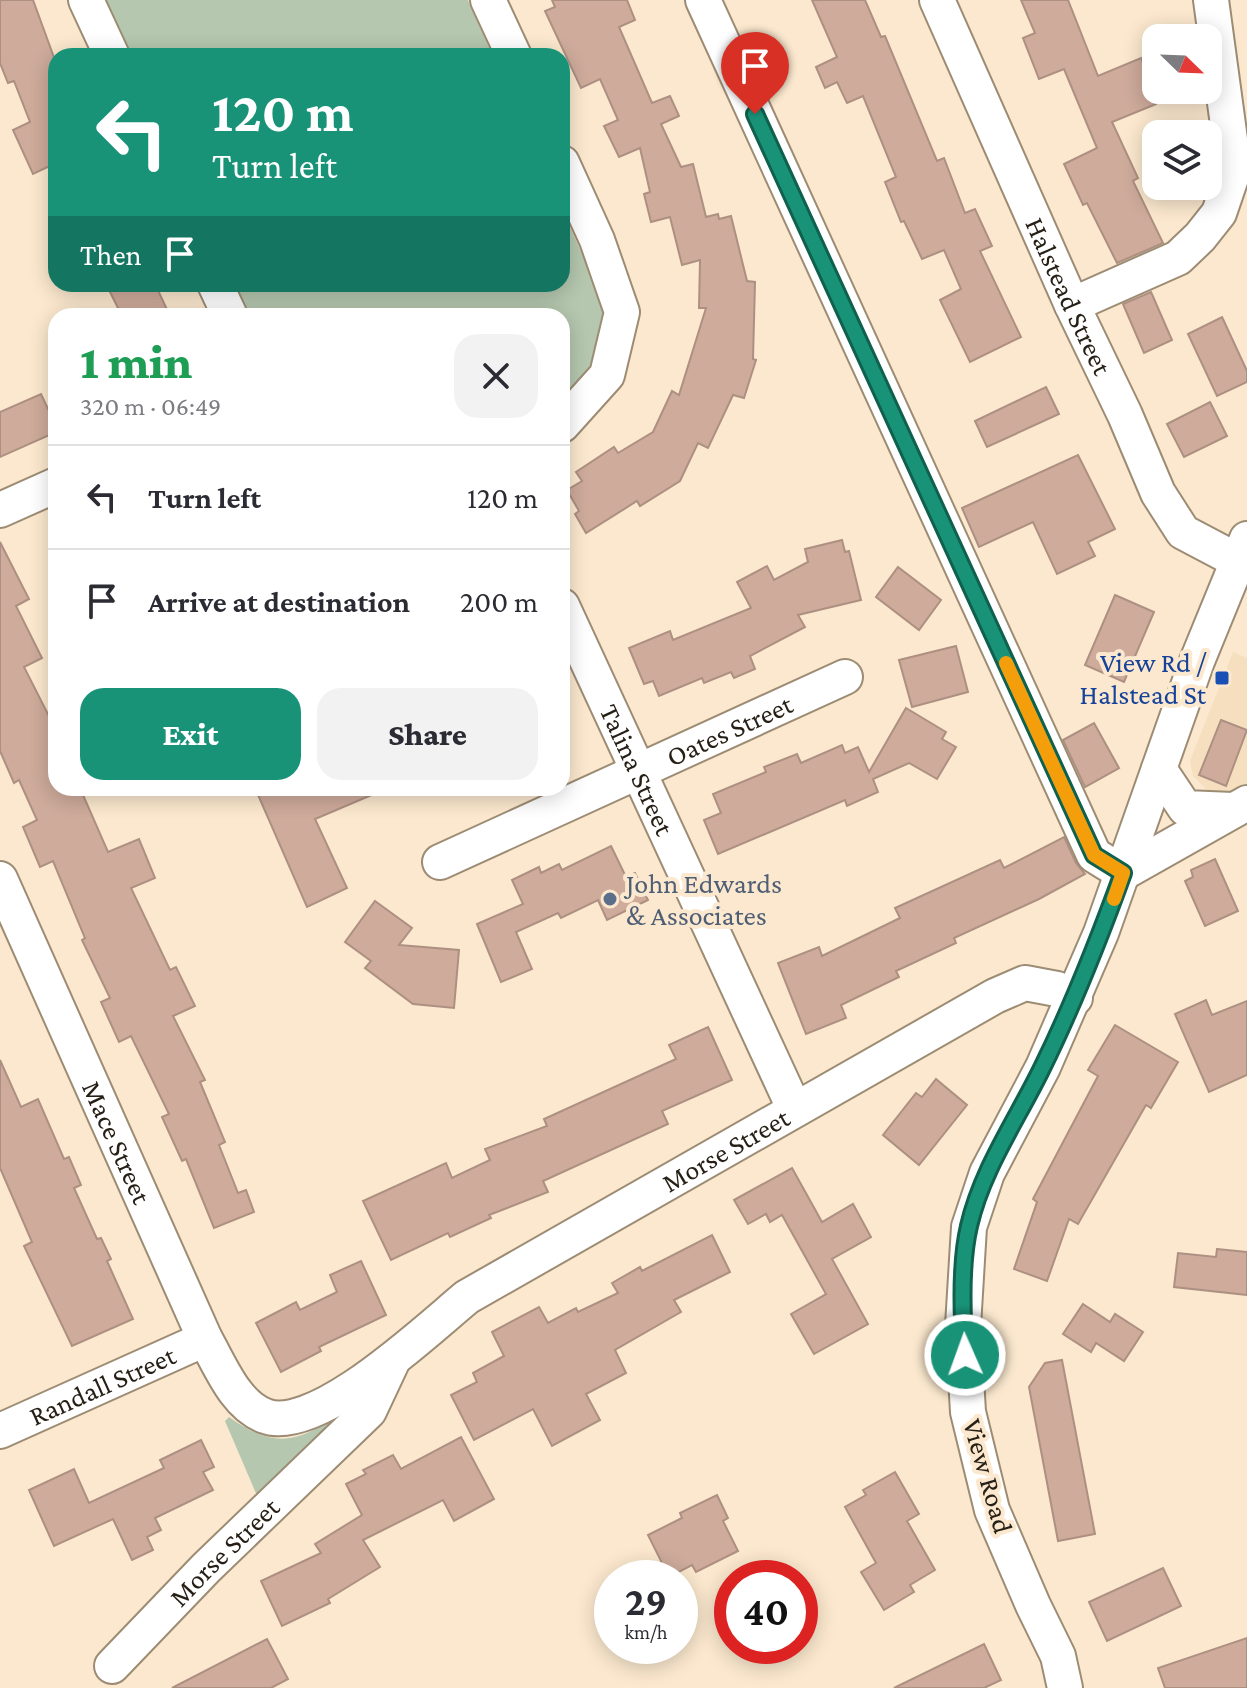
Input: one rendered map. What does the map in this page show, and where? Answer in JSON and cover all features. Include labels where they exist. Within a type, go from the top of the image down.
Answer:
[{"type":"street","points":[[86,0],[108,48]]},
{"type":"street","points":[[488,0],[510,48]]},
{"type":"street","points":[[703,0],[1094,855],[1123,873],[1240,807]]},
{"type":"street","name":"Halstead Street","points":[[937,0],[1158,493],[1183,532],[1242,550]]},
{"type":"street","points":[[1072,305],[1178,258],[1219,213],[1234,169],[1211,0]]},
{"type":"street","points":[[570,181],[597,240],[622,312],[607,375],[570,416]]},
{"type":"street","points":[[0,510],[48,489]]},
{"type":"street","name":"View Road","points":[[1065,1688],[1058,1656],[992,1510],[968,1412],[963,1326],[969,1227],[987,1173],[1043,1067],[1075,998],[1123,873],[1197,661],[1242,550]]},
{"type":"street","name":"Talina Street","points":[[570,623],[794,1108]]},
{"type":"street","name":"Oates Street","points":[[440,862],[845,677]]},
{"type":"street","points":[[1159,769],[1185,808],[1240,807]]},
{"type":"street","name":"Mace Street","points":[[0,879],[205,1339],[242,1401]]},
{"type":"street","name":"Morse Street","points":[[242,1401],[266,1417],[290,1418],[333,1400],[392,1362],[467,1297],[995,996],[1025,983],[1057,989],[1075,998]]},
{"type":"street","name":"Randall Street","points":[[0,1431],[205,1339]]},
{"type":"street","name":"Morse Street","points":[[112,1666],[206,1568],[369,1411],[392,1362]]},
{"type":"shaded area","points":[[1233,652],[1247,658],[1247,783],[1226,794],[1207,790],[1193,776],[1190,761]]},
{"type":"green space","points":[[105,0],[468,0],[489,48],[127,48]]},
{"type":"green space","points":[[570,227],[600,294],[606,320],[593,369],[570,393],[570,308],[245,308],[238,292],[570,292]]},
{"type":"green space","points":[[351,1406],[258,1498],[225,1421],[229,1417],[263,1436],[292,1438],[319,1427]]},
{"type":"building","points":[[0,0],[33,0],[51,48],[48,48],[48,167],[33,174],[13,130],[30,122],[14,81],[8,83],[0,63]]},
{"type":"building","points":[[552,0],[627,0],[635,20],[619,27],[652,103],[670,96],[679,116],[661,124],[681,167],[693,164],[706,217],[718,214],[719,219],[731,216],[747,281],[755,282],[753,359],[756,360],[744,398],[733,395],[708,448],[698,443],[680,481],[640,506],[637,501],[586,533],[575,514],[579,511],[570,495],[570,488],[582,481],[576,472],[614,447],[618,453],[653,432],[672,391],[679,395],[706,308],[699,308],[700,260],[682,265],[670,217],[651,222],[644,194],[650,192],[640,148],[619,157],[604,126],[618,120],[600,79],[581,88],[570,64],[570,48],[562,48],[545,11],[555,7]]},
{"type":"building","points":[[812,0],[865,0],[881,37],[885,36],[937,161],[944,158],[965,213],[975,209],[992,246],[980,251],[1021,337],[970,362],[940,300],[961,289],[944,250],[922,259],[904,221],[901,222],[885,182],[896,177],[863,96],[847,103],[837,82],[825,88],[816,67],[837,57]]},
{"type":"building","points":[[1021,0],[1068,0],[1098,76],[1141,58],[1142,104],[1156,104],[1112,122],[1138,178],[1133,181],[1163,243],[1117,263],[1087,203],[1083,205],[1064,164],[1097,148],[1064,69],[1039,79],[1023,38],[1035,33]]},
{"type":"building","points":[[110,292],[159,292],[166,308],[118,308]]},
{"type":"building","points":[[1151,292],[1172,340],[1144,353],[1123,304]]},
{"type":"building","points":[[1222,317],[1247,371],[1247,382],[1217,396],[1188,334]]},
{"type":"building","points":[[1046,387],[1059,414],[987,447],[975,421]]},
{"type":"building","points":[[41,394],[48,409],[48,436],[0,457],[0,412]]},
{"type":"building","points":[[1210,402],[1227,436],[1184,457],[1167,424]]},
{"type":"building","points":[[1078,455],[1115,529],[1088,542],[1095,556],[1057,574],[1033,522],[979,547],[962,508]]},
{"type":"building","points":[[842,540],[845,552],[849,551],[861,600],[798,615],[805,627],[750,656],[755,669],[734,678],[731,672],[704,683],[702,678],[659,696],[653,681],[644,684],[629,648],[670,631],[673,640],[751,608],[737,582],[767,566],[774,580],[808,562],[805,549]]},
{"type":"building","points":[[0,542],[29,599],[16,606],[42,658],[24,667],[48,714],[48,796],[84,796],[108,852],[139,839],[155,878],[131,888],[170,970],[176,967],[195,1006],[173,1016],[205,1080],[200,1082],[225,1142],[219,1145],[238,1193],[246,1190],[254,1212],[214,1228],[186,1159],[182,1161],[162,1117],[169,1114],[131,1036],[119,1042],[101,1002],[110,998],[82,940],[85,938],[53,861],[40,867],[23,827],[37,820],[19,780],[14,783],[0,751]]},
{"type":"building","points":[[898,567],[941,600],[919,630],[876,597]]},
{"type":"building","points":[[1115,595],[1154,612],[1124,682],[1085,665]]},
{"type":"building","points":[[956,646],[968,692],[912,707],[899,660]]},
{"type":"building","points":[[906,708],[946,732],[942,739],[956,747],[937,779],[909,763],[873,779],[878,792],[847,806],[845,800],[718,854],[704,820],[721,813],[713,794],[766,772],[764,767],[797,754],[801,763],[842,745],[845,753],[858,747],[869,772]]},
{"type":"building","points":[[1221,720],[1247,730],[1226,786],[1199,775]]},
{"type":"building","points":[[1094,723],[1119,768],[1085,787],[1063,740]]},
{"type":"building","points":[[258,796],[369,796],[315,819],[347,888],[307,907]]},
{"type":"building","points":[[1064,837],[1085,874],[954,938],[956,943],[896,971],[899,977],[841,1005],[846,1018],[806,1034],[778,963],[819,947],[822,956],[900,918],[895,908],[1000,860],[1004,868]]},
{"type":"building","points":[[611,846],[626,877],[635,873],[648,900],[607,920],[598,900],[561,918],[558,913],[516,932],[532,969],[501,982],[477,924],[523,904],[512,880],[539,867],[541,873],[559,864],[562,870]]},
{"type":"building","points":[[1215,859],[1238,911],[1205,926],[1185,881],[1193,877],[1191,870]]},
{"type":"building","points":[[375,901],[412,928],[399,945],[459,950],[454,1008],[413,1004],[365,968],[371,961],[345,942]]},
{"type":"building","points":[[1206,1000],[1212,1015],[1247,1001],[1247,1075],[1209,1092],[1175,1014]]},
{"type":"building","points":[[1115,1025],[1178,1062],[1151,1108],[1146,1105],[1078,1224],[1069,1219],[1047,1281],[1014,1269],[1037,1202],[1033,1199],[1098,1076],[1088,1070]]},
{"type":"building","points":[[708,1027],[732,1080],[662,1111],[668,1124],[543,1181],[548,1192],[391,1260],[363,1201],[446,1163],[452,1178],[490,1160],[485,1149],[547,1126],[544,1119],[676,1059],[669,1045]]},
{"type":"building","points":[[0,1060],[21,1107],[38,1099],[64,1159],[69,1157],[81,1185],[74,1188],[97,1239],[101,1238],[111,1259],[107,1261],[133,1319],[72,1346],[24,1246],[32,1242],[0,1168]]},
{"type":"building","points":[[936,1079],[967,1105],[919,1165],[883,1135],[916,1093],[922,1097]]},
{"type":"building","points":[[792,1168],[822,1222],[853,1204],[871,1237],[832,1259],[868,1324],[814,1354],[791,1314],[826,1294],[782,1215],[770,1222],[766,1214],[748,1224],[734,1200]]},
{"type":"building","points":[[712,1235],[730,1272],[674,1300],[681,1312],[615,1350],[626,1373],[586,1394],[600,1420],[552,1446],[533,1409],[474,1440],[451,1395],[477,1382],[473,1373],[504,1356],[492,1332],[539,1307],[548,1323],[576,1308],[578,1312],[618,1293],[612,1283]]},
{"type":"building","points":[[1217,1249],[1247,1252],[1247,1295],[1174,1287],[1178,1253],[1216,1257]]},
{"type":"building","points":[[361,1261],[386,1315],[319,1347],[321,1351],[281,1372],[256,1323],[296,1302],[300,1310],[337,1292],[330,1275]]},
{"type":"building","points":[[1083,1304],[1110,1322],[1115,1314],[1143,1332],[1124,1361],[1096,1343],[1091,1352],[1063,1334]]},
{"type":"building","points":[[1062,1360],[1095,1534],[1058,1541],[1029,1387],[1045,1363]]},
{"type":"building","points":[[461,1437],[494,1499],[454,1521],[443,1500],[363,1540],[380,1567],[328,1599],[330,1603],[282,1626],[261,1581],[321,1553],[315,1544],[362,1515],[346,1484],[366,1474],[363,1470],[393,1455],[401,1469]]},
{"type":"building","points":[[201,1440],[214,1467],[203,1472],[213,1490],[155,1518],[161,1530],[147,1537],[153,1550],[132,1560],[113,1519],[54,1546],[29,1490],[74,1469],[89,1503],[164,1468],[160,1460]]},
{"type":"building","points":[[895,1472],[919,1514],[907,1521],[935,1570],[910,1585],[914,1592],[884,1610],[861,1572],[876,1563],[845,1507],[866,1495],[863,1490]]},
{"type":"building","points":[[717,1495],[728,1518],[723,1521],[738,1551],[714,1560],[714,1563],[698,1571],[698,1560],[660,1560],[648,1535],[682,1518],[680,1513]]},
{"type":"building","points":[[1163,1568],[1181,1606],[1107,1641],[1089,1602]]},
{"type":"building","points":[[1247,1638],[1247,1688],[1165,1688],[1158,1668]]},
{"type":"building","points":[[267,1639],[288,1679],[271,1688],[172,1688]]},
{"type":"building","points":[[984,1644],[1001,1680],[984,1688],[894,1688]]},
{"type":"slow traffic","points":[[1006,663],[1094,855],[1123,873],[1114,899]]},
{"type":"place","name":"View Rd / Halstead St","points":[[1222,678]]},
{"type":"place","name":"John Edwards & Associates","points":[[610,899]]},
{"type":"route","points":[[755,114],[1094,855],[1123,873],[1075,998],[1043,1067],[987,1173],[969,1227],[963,1326],[965,1355]]}]
